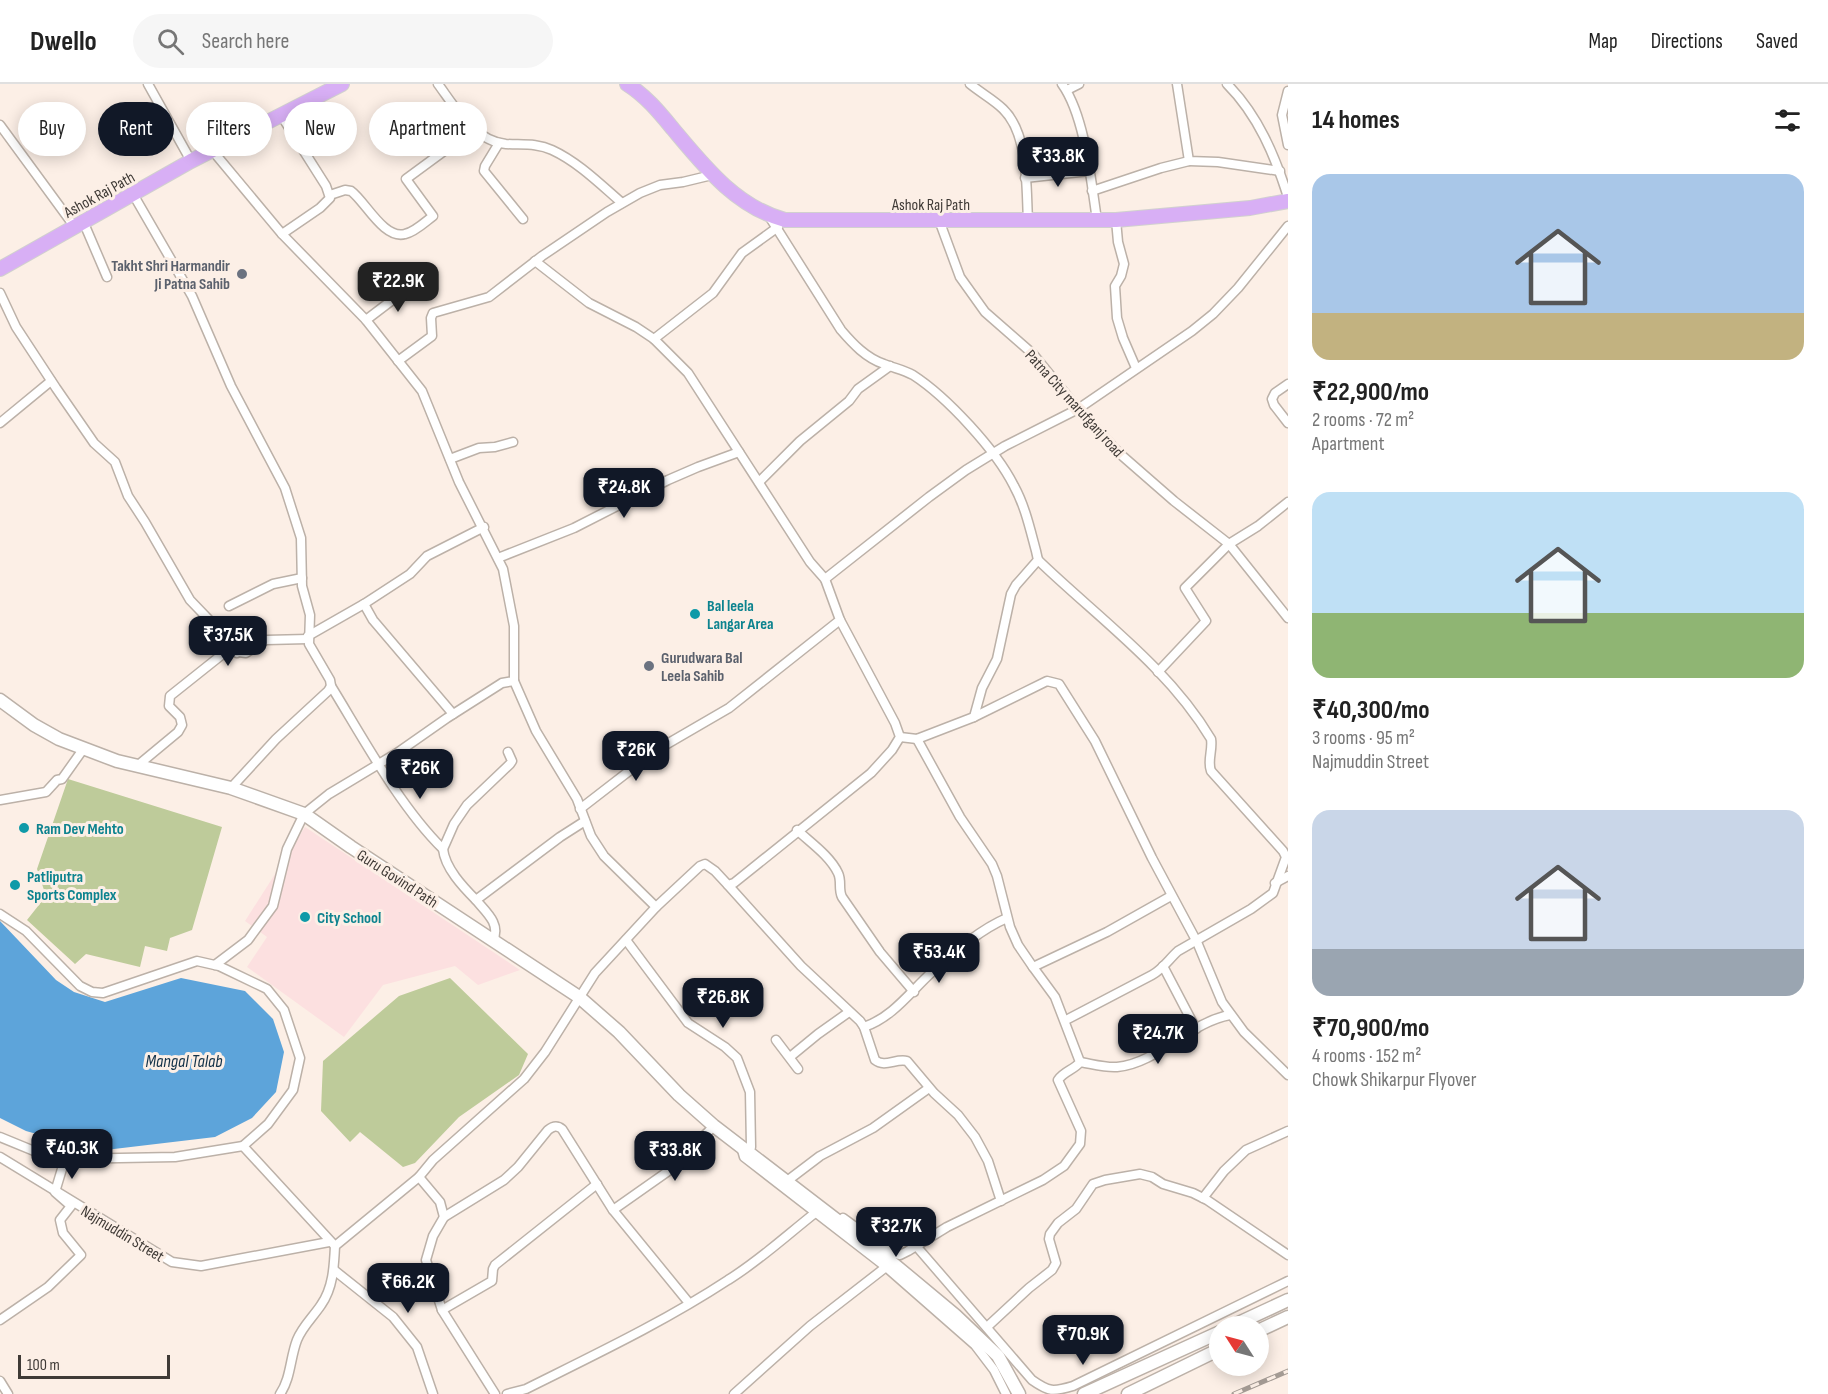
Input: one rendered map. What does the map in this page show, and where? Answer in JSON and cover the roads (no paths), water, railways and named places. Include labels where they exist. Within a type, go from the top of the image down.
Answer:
[{"type":"main road","name":"Ashok Raj Path","points":[[272,120],[342,84]]},
{"type":"main road","name":"Ashok Raj Path","points":[[627,84],[644,94],[712,175],[743,201],[769,215],[793,221],[1116,220],[1250,208],[1288,199]]},
{"type":"main road","name":"Ashok Raj Path","points":[[0,269],[201,156]]},
{"type":"street","points":[[148,84],[191,161]]},
{"type":"street","points":[[438,84],[452,102]]},
{"type":"street","points":[[970,84],[1004,109],[1011,119],[1021,144],[1028,220]]},
{"type":"street","points":[[1079,84],[1064,87],[1080,129],[1097,220]]},
{"type":"street","points":[[1178,84],[1189,161]]},
{"type":"street","points":[[1227,84],[1242,101],[1270,147],[1288,199]]},
{"type":"street","points":[[1288,91],[1282,115],[1288,145]]},
{"type":"street","points":[[281,115],[330,195]]},
{"type":"street","points":[[0,125],[78,224],[107,277]]},
{"type":"street","points":[[487,138],[499,143],[539,145],[553,150],[581,168],[622,203]]},
{"type":"street","points":[[499,143],[487,161],[484,171],[523,219]]},
{"type":"street","points":[[217,156],[282,234],[366,320],[422,391],[459,482],[484,527],[504,574],[512,609],[515,639],[514,681],[536,731],[570,787],[591,836],[604,856],[656,907]]},
{"type":"street","points":[[282,234],[320,208],[330,195],[345,190],[351,191],[384,227],[397,235],[406,234],[433,216],[406,179],[437,156]]},
{"type":"street","points":[[1092,191],[1189,161],[1218,162],[1280,171]]},
{"type":"street","points":[[1025,178],[1089,171]]},
{"type":"street","points":[[398,361],[432,336],[433,313],[489,297],[535,261],[622,203],[660,185],[712,175]]},
{"type":"street","points":[[133,194],[192,296],[231,386],[280,476],[301,538],[302,578],[310,615],[308,637],[312,651],[380,764],[423,826],[443,849],[450,868],[496,926],[497,933],[493,940]]},
{"type":"street","points":[[769,215],[847,337],[875,361],[909,373],[933,390],[994,453],[1016,488],[1038,560],[1077,598],[1135,647],[1158,672],[1211,739],[1209,766],[1216,777],[1286,857],[1273,893],[1260,903],[1197,942],[1178,951],[1160,971],[1066,1020]]},
{"type":"street","name":"Patna City marufganj road","points":[[939,220],[951,256],[969,292],[985,312],[1038,359],[1078,409],[1119,453],[1174,501],[1229,544],[1288,618]]},
{"type":"street","points":[[1116,220],[1118,242],[1124,264],[1115,286],[1117,318],[1136,368]]},
{"type":"street","points":[[825,579],[947,483],[994,453],[1078,409],[1213,314],[1238,288],[1288,226]]},
{"type":"street","points":[[654,339],[713,293],[742,253],[778,227]]},
{"type":"street","points":[[535,261],[589,303],[654,339],[699,387],[810,562],[825,579],[840,620],[895,723],[900,737]]},
{"type":"street","points":[[366,320],[391,301],[419,286]]},
{"type":"street","points":[[0,294],[16,327],[51,381],[94,443],[115,462],[128,496],[190,600],[237,653]]},
{"type":"street","points":[[759,482],[800,441],[849,401],[858,389],[890,366]]},
{"type":"street","points":[[0,423],[51,381]]},
{"type":"street","points":[[1288,384],[1275,393],[1272,399],[1288,423]]},
{"type":"street","points":[[450,459],[479,448],[513,442]]},
{"type":"street","points":[[498,558],[593,520],[698,466],[739,452]]},
{"type":"street","points":[[1158,672],[1206,621],[1185,588],[1229,544],[1258,526],[1288,502]]},
{"type":"street","points":[[137,766],[178,732],[182,725],[180,717],[169,706],[170,696],[224,653],[231,651],[246,653],[266,640],[308,637],[410,574],[427,556],[484,527]]},
{"type":"street","points":[[974,717],[982,688],[997,658],[1011,594],[1038,560]]},
{"type":"street","points":[[229,606],[273,584],[302,578]]},
{"type":"street","points":[[364,604],[372,620],[453,714]]},
{"type":"street","points":[[580,809],[655,751],[729,708],[840,620]]},
{"type":"street","points":[[215,965],[248,940],[273,906],[286,849],[304,814],[329,794],[380,764],[453,714],[502,683],[514,681]]},
{"type":"street","points":[[900,737],[916,739],[974,717],[1047,681],[1059,684],[1095,741],[1171,896],[1197,942],[1230,1015],[1244,1032],[1288,1074]]},
{"type":"street","points":[[231,788],[331,686]]},
{"type":"street","name":"Guru Govind Path","points":[[0,700],[34,725],[59,739],[117,761],[231,788],[304,814],[579,997],[619,1032],[679,1095],[714,1126],[747,1148],[762,1164],[890,1262],[955,1316],[998,1356],[1019,1394]]},
{"type":"street","points":[[728,885],[739,879],[797,830],[871,773],[892,750],[900,737]]},
{"type":"street","points":[[916,739],[960,817],[992,864],[1000,886],[1007,918],[1018,945],[1050,987],[1066,1020],[1080,1062]]},
{"type":"street","points":[[0,800],[46,792],[57,780],[62,779],[84,748]]},
{"type":"street","points":[[443,849],[460,814],[510,765],[512,761],[508,752]]},
{"type":"street","points":[[476,900],[560,837],[585,822]]},
{"type":"street","points":[[797,830],[822,853],[837,871],[840,876],[839,892],[842,897],[887,961],[914,992]]},
{"type":"street","points":[[332,1244],[419,1177],[440,1154],[524,1079],[545,1052],[595,973],[656,907],[705,864],[715,871],[801,966],[864,1027],[875,1060],[885,1064],[901,1059],[907,1061],[929,1088],[958,1114],[975,1137],[988,1161],[1001,1201]]},
{"type":"street","points":[[1275,884],[1288,876]]},
{"type":"street","points":[[1033,967],[1114,928],[1171,896]]},
{"type":"street","points":[[0,914],[26,931],[80,986],[92,992],[103,993],[196,962],[215,965],[267,989],[284,1010],[300,1058],[293,1090],[268,1124],[243,1146],[175,1157],[65,1159],[39,1153],[0,1137]]},
{"type":"street","points":[[864,1027],[877,1022],[891,1012],[932,972],[980,933],[994,923],[1007,918]]},
{"type":"street","points":[[626,940],[688,1023],[718,1041],[737,1058],[750,1092],[747,1148],[744,1157],[886,1267],[975,1345],[994,1370],[1006,1394]]},
{"type":"street","points":[[1163,966],[1196,1029]]},
{"type":"street","points":[[790,1057],[849,1012]]},
{"type":"street","points":[[1080,1062],[1107,1066],[1126,1065],[1159,1051],[1219,1017],[1230,1015]]},
{"type":"street","points":[[776,1040],[798,1069]]},
{"type":"street","points":[[747,1148],[891,1253],[900,1255],[917,1247],[947,1227],[1054,1174],[1071,1158],[1080,1144],[1081,1131],[1058,1080],[1061,1075],[1080,1062]]},
{"type":"street","points":[[791,1179],[820,1156],[873,1128],[929,1088]]},
{"type":"street","points":[[495,1394],[442,1310],[426,1260],[433,1236],[444,1217],[504,1180],[553,1126],[562,1129],[613,1210],[689,1303]]},
{"type":"street","points":[[613,1210],[667,1172],[714,1126]]},
{"type":"street","points":[[1203,1198],[1224,1171],[1246,1150],[1288,1131]]},
{"type":"street","points":[[243,1146],[332,1244],[334,1270],[326,1297],[301,1331],[285,1386],[280,1394]]},
{"type":"street","name":"Najmuddin Street","points":[[0,1157],[171,1262],[201,1266],[332,1244]]},
{"type":"street","points":[[0,1320],[48,1287],[81,1255],[63,1233],[60,1220],[71,1206],[55,1192],[65,1159]]},
{"type":"street","points":[[987,1327],[1052,1270],[1056,1257],[1049,1239],[1050,1234],[1058,1223],[1076,1209],[1093,1184],[1105,1180],[1140,1174],[1152,1177],[1163,1184],[1185,1189],[1203,1198],[1288,1256]]},
{"type":"street","points":[[419,1177],[440,1202],[444,1217]]},
{"type":"street","points":[[442,1310],[492,1281],[495,1265],[597,1184]]},
{"type":"street","points":[[507,1394],[528,1392],[636,1335],[729,1280],[816,1213]]},
{"type":"street","points":[[917,1247],[1032,1380],[1045,1389],[1057,1391],[1073,1386],[1288,1281]]},
{"type":"street","points":[[734,1394],[810,1326],[886,1267]]},
{"type":"street","points":[[334,1270],[393,1317],[417,1347],[433,1394]]},
{"type":"street","points":[[1254,1316],[1288,1300]]},
{"type":"street","points":[[1269,1326],[1288,1317]]},
{"type":"street","points":[[1084,1394],[1209,1337]]},
{"type":"street","points":[[1128,1394],[1209,1354]]},
{"type":"street","points":[[0,1381],[8,1394]]},
{"type":"water","name":"Mangal Talab","points":[[0,921],[56,980],[74,992],[105,1002],[181,978],[245,991],[273,1019],[284,1052],[276,1092],[252,1118],[215,1137],[97,1151],[26,1131],[0,1118]]},
{"type":"railway","points":[[1234,1394],[1288,1371]]},
{"type":"place","name":"Takht Shri Harmandir Ji Patna Sahib","points":[[242,274]]},
{"type":"place","name":"Bal leela Langar Area","points":[[695,614]]},
{"type":"place","name":"Gurudwara Bal Leela Sahib","points":[[649,666]]},
{"type":"place","name":"Ram Dev Mehto","points":[[24,828]]},
{"type":"place","name":"Patliputra Sports Complex","points":[[15,885]]},
{"type":"place","name":"City School","points":[[305,917]]}]
